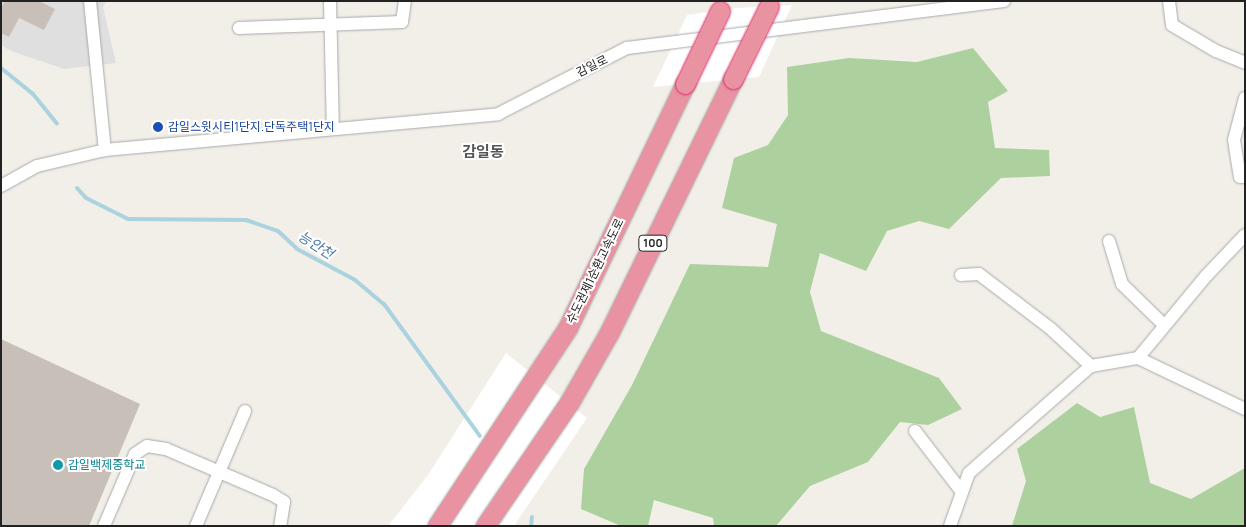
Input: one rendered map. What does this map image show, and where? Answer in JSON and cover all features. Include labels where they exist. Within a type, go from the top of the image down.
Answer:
[{"type":"highway","name":"100","points":[[485,526],[569,403],[609,333],[770,4]]},
{"type":"highway","name":"수도권제1순환고속도로","points":[[437,526],[537,378],[568,327],[723,6]]},
{"type":"street","points":[[330,1],[334,129]]},
{"type":"street","points":[[239,28],[402,22],[405,1]]},
{"type":"street","name":"감일로","points":[[3,182],[37,166],[105,150],[498,114],[627,48],[1004,1]]},
{"type":"street","points":[[1169,1],[1172,25],[1216,51],[1245,62]]},
{"type":"street","points":[[87,4],[105,150]]},
{"type":"street","points":[[1245,98],[1234,140],[1240,177],[1245,177]]},
{"type":"street","points":[[1138,358],[1164,325],[1245,235]]},
{"type":"street","points":[[1109,241],[1122,284],[1164,325]]},
{"type":"street","points":[[961,275],[979,274],[1050,328],[1091,366]]},
{"type":"street","points":[[950,526],[968,473],[1091,366],[1138,358],[1245,409]]},
{"type":"street","points":[[196,526],[245,411]]},
{"type":"street","points":[[915,431],[962,492]]},
{"type":"street","points":[[104,526],[135,454],[147,446],[166,449],[220,471],[284,502],[280,526]]},
{"type":"shaded area","points":[[1,1],[106,1],[103,7],[116,63],[64,69],[11,51],[1,45]]},
{"type":"green space","points":[[973,48],[1008,91],[988,102],[995,148],[1049,150],[1050,176],[1001,178],[949,229],[919,221],[887,231],[866,271],[820,253],[810,292],[821,331],[939,378],[962,409],[928,425],[900,422],[868,462],[810,486],[776,526],[714,526],[713,518],[654,500],[648,526],[621,526],[581,509],[584,469],[632,385],[690,264],[768,267],[777,224],[722,208],[734,158],[768,145],[788,115],[787,67],[849,58],[917,62]]},
{"type":"green space","points":[[1077,403],[1100,417],[1134,407],[1150,483],[1191,499],[1245,468],[1245,526],[1012,526],[1026,481],[1017,449]]},
{"type":"pier","points":[[792,5],[759,77],[653,87],[687,15],[736,8]]},
{"type":"pier","points":[[506,353],[587,418],[514,526],[388,526],[428,475]]},
{"type":"building","points":[[5,1],[39,1],[55,9],[44,30],[19,18],[9,37],[1,33],[1,8]]},
{"type":"building","name":"감일백제중학교","points":[[1,339],[140,404],[89,526],[1,526]]},
{"type":"waterway","name":"능안천","points":[[1,68],[33,94],[57,124]]},
{"type":"waterway","name":"능안천","points":[[77,188],[86,198],[128,219],[246,220],[278,231],[297,249],[355,280],[384,304],[480,436]]},
{"type":"waterway","name":"능안천","points":[[531,526],[532,517]]},
{"type":"place","name":"감일스윗시티1단지.단독주택1단지","points":[[158,127]]},
{"type":"place","name":"감일백제중학교","points":[[58,465]]},
{"type":"district","name":"감일동","points":[[483,152]]}]
